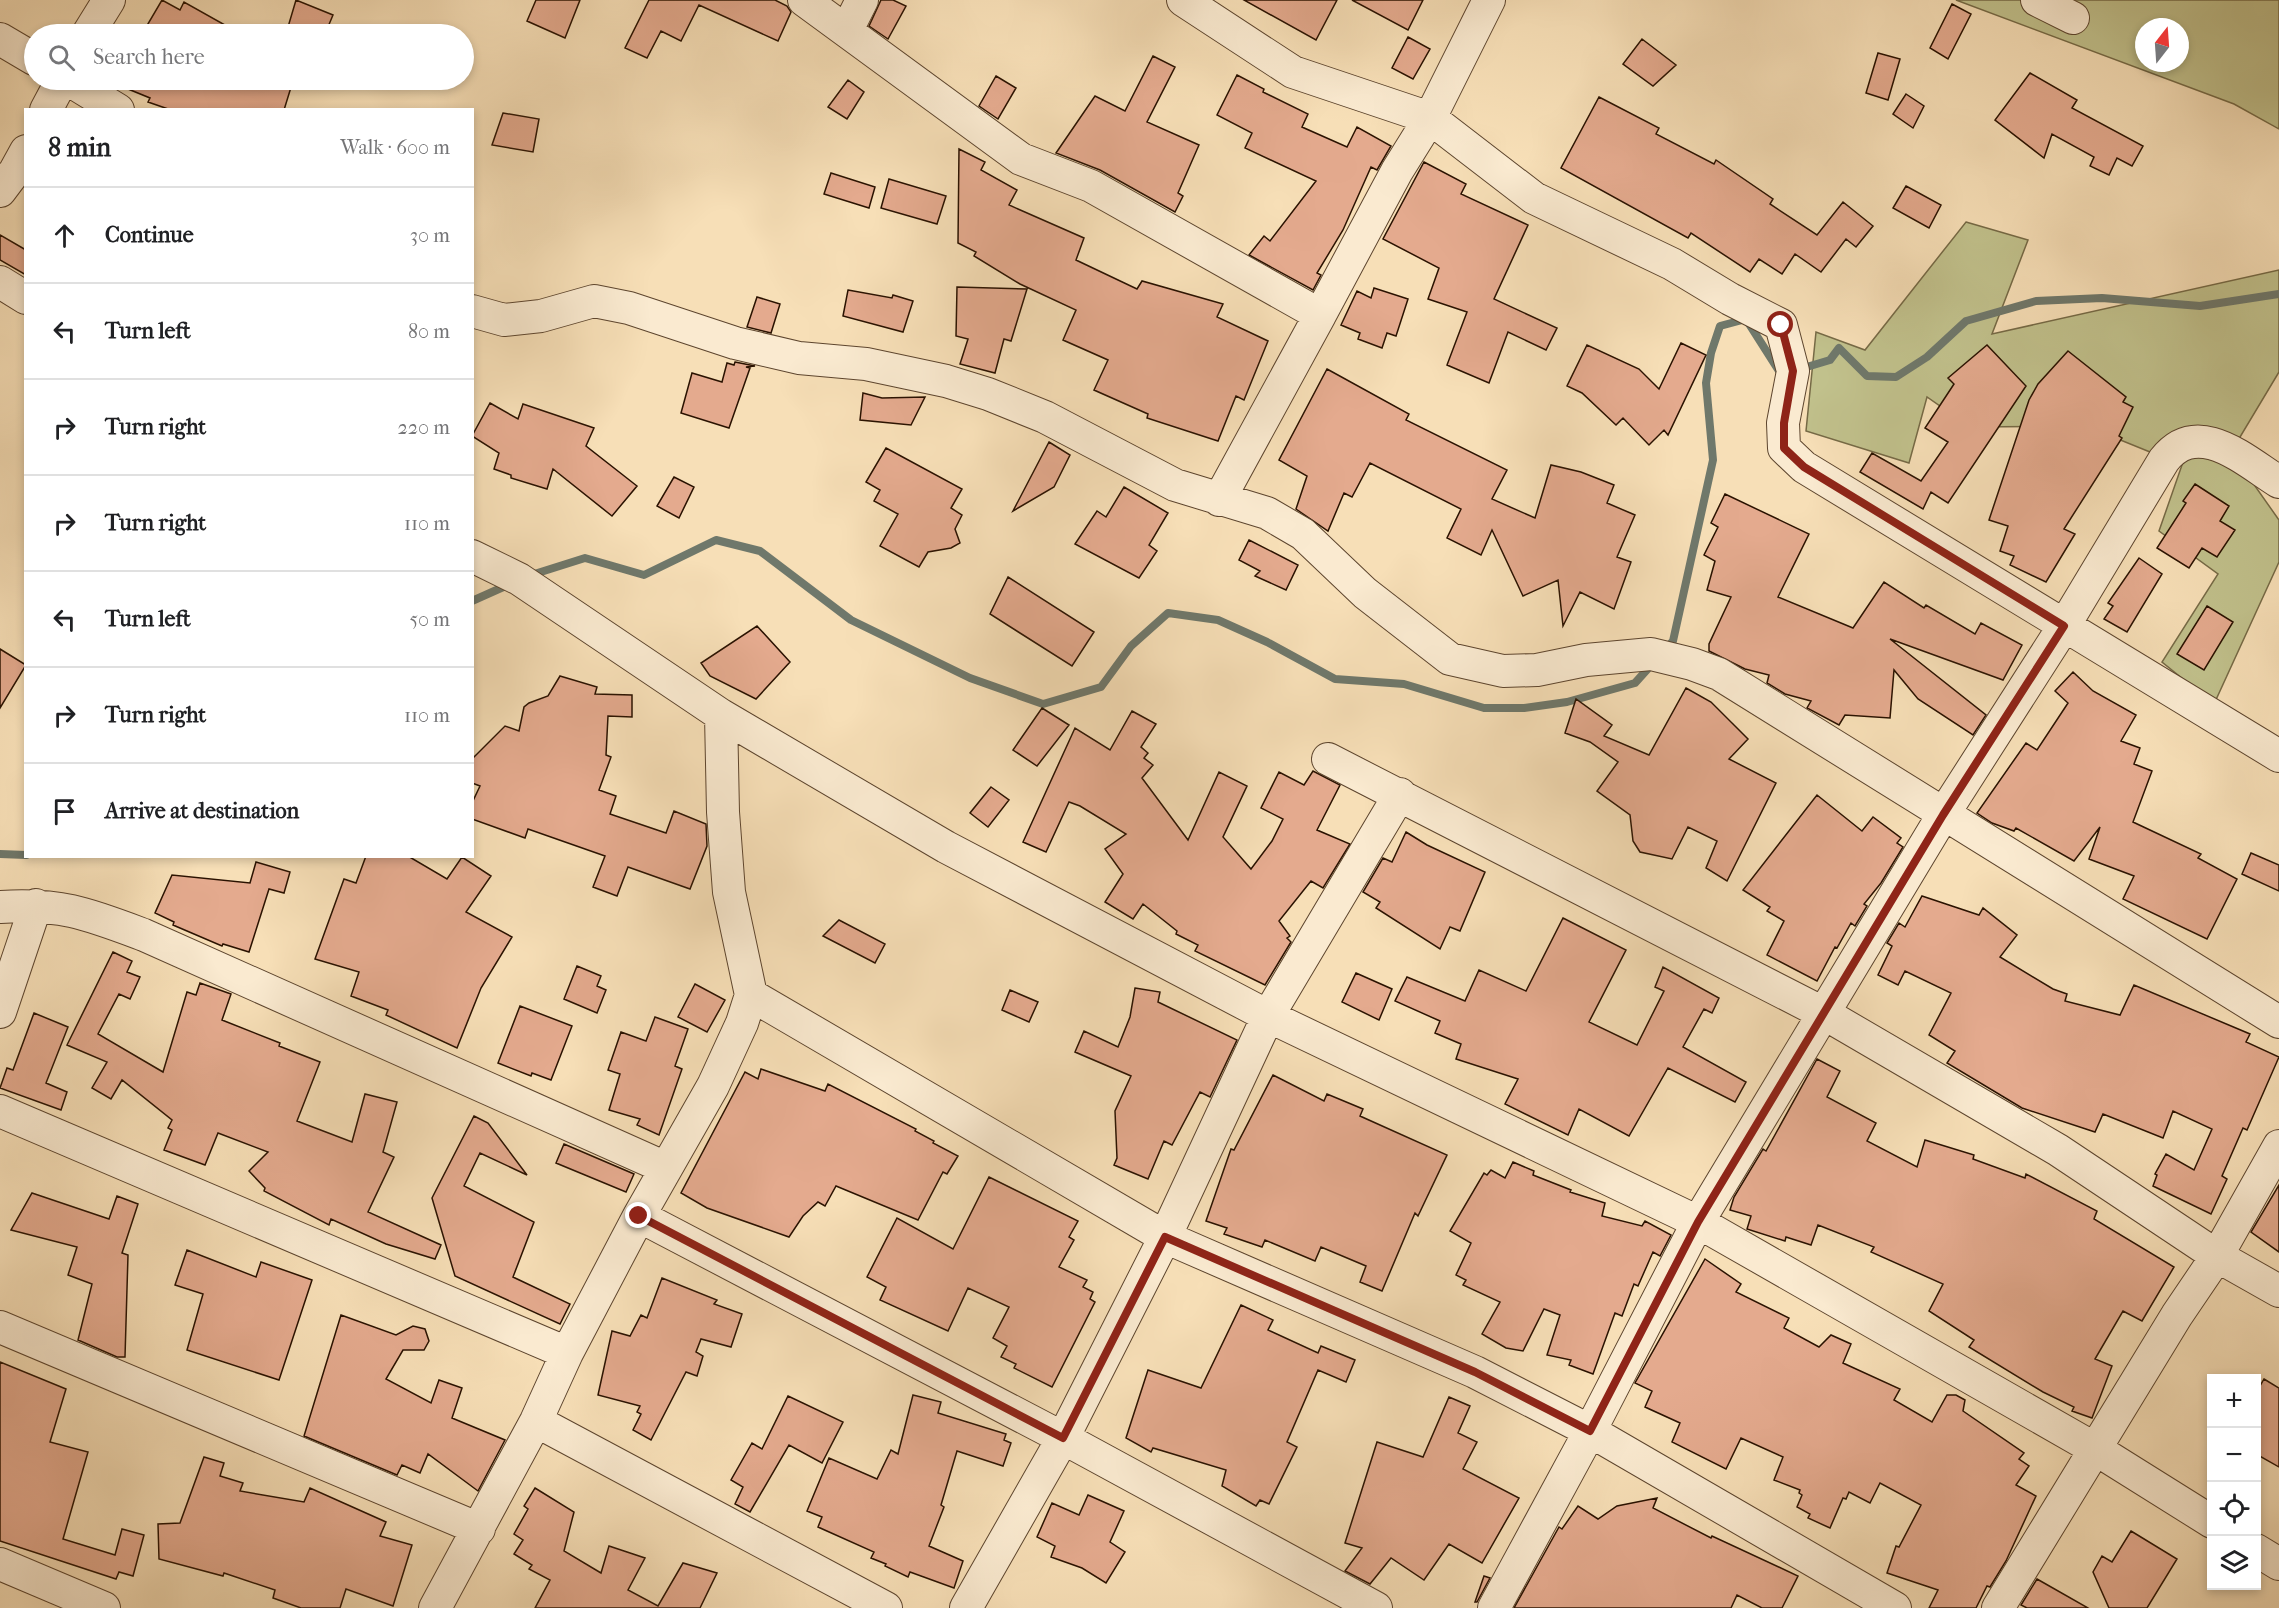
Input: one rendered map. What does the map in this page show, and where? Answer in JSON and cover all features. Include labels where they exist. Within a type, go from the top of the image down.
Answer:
[{"type":"street","points":[[94,24],[109,0]]},
{"type":"street","points":[[804,0],[1021,159],[1091,186],[1320,315]]},
{"type":"street","points":[[847,30],[862,0]]},
{"type":"street","points":[[1183,0],[1293,72],[1430,118],[1534,198],[1672,264],[1730,299],[1781,325],[1793,371],[1784,423],[1784,448],[1804,467],[2279,756]]},
{"type":"street","points":[[1220,500],[1397,171],[1430,118],[1489,0]]},
{"type":"street","points":[[2037,0],[2073,18]]},
{"type":"street","points":[[0,39],[24,53]]},
{"type":"street","points":[[47,108],[57,90]]},
{"type":"street","points":[[85,90],[115,108]]},
{"type":"street","points":[[0,191],[24,155]]},
{"type":"street","points":[[0,282],[24,297]]},
{"type":"street","points":[[474,312],[504,320],[541,316],[594,301],[629,308],[735,343],[799,358],[866,364],[927,376],[988,394],[1045,417],[1175,485],[1267,513],[1303,534],[1365,593],[1450,659],[1503,671],[1538,670],[1627,655],[1651,654],[1692,664],[1719,674],[2279,1022]]},
{"type":"street","points":[[1494,1608],[1590,1431],[1698,1222],[1943,815],[2064,626],[2174,447],[2188,441],[2205,441],[2230,451],[2279,483]]},
{"type":"street","points":[[474,557],[519,579],[721,715],[946,847],[1268,1016],[1698,1222],[2097,1450],[2207,1519]]},
{"type":"street","points":[[435,1608],[536,1420],[567,1353],[639,1216],[713,1086],[742,1023],[752,995],[729,892],[723,812],[721,715]]},
{"type":"street","points":[[1329,759],[1825,1014],[2058,1150],[2217,1256],[2279,1291]]},
{"type":"street","points":[[966,1608],[1063,1438],[1165,1237],[1268,1016],[1400,794]]},
{"type":"street","points":[[0,906],[36,904],[78,911],[144,934],[666,1168]]},
{"type":"street","points":[[0,1012],[36,904]]},
{"type":"street","points":[[752,995],[1165,1237],[1475,1372],[1590,1431],[1895,1608]]},
{"type":"street","points":[[0,1111],[567,1353]]},
{"type":"street","points":[[1998,1608],[2097,1450],[2177,1315],[2217,1256],[2279,1146]]},
{"type":"street","points":[[639,1216],[1063,1438],[1376,1608]]},
{"type":"street","points":[[0,1327],[479,1529]]},
{"type":"street","points":[[536,1420],[886,1608]]},
{"type":"street","points":[[2261,1553],[2279,1564]]},
{"type":"street","points":[[0,1564],[104,1608]]},
{"type":"green space","points":[[1956,0],[2279,0],[2279,129],[2234,104],[2148,72],[2189,72],[2189,18],[2135,18],[2135,67]]},
{"type":"green space","points":[[1966,222],[2028,240],[1992,334],[2279,270],[2279,372],[2231,452],[2279,520],[2279,562],[2214,704],[2162,662],[2218,574],[2159,531],[2182,465],[2086,426],[1970,427],[1927,397],[1909,463],[1806,431],[1816,332],[1865,350]]},
{"type":"building","points":[[162,0],[180,10],[184,2],[223,24],[148,24]]},
{"type":"building","points":[[296,0],[333,15],[329,24],[289,24]]},
{"type":"building","points":[[536,0],[580,0],[565,38],[527,21]]},
{"type":"building","points":[[649,0],[775,0],[787,6],[791,12],[778,41],[699,5],[681,41],[661,31],[647,58],[625,48]]},
{"type":"building","points":[[881,0],[893,0],[906,6],[888,39],[869,26]]},
{"type":"building","points":[[1244,0],[1337,0],[1316,40]]},
{"type":"building","points":[[1352,0],[1423,0],[1408,30]]},
{"type":"building","points":[[1952,4],[1971,14],[1948,59],[1930,48]]},
{"type":"building","points":[[1408,37],[1430,49],[1413,79],[1392,68]]},
{"type":"building","points":[[1642,39],[1676,65],[1653,86],[1623,64]]},
{"type":"building","points":[[1878,53],[1900,59],[1888,100],[1866,93]]},
{"type":"building","points":[[1153,56],[1175,67],[1147,122],[1199,145],[1178,193],[1183,196],[1175,212],[1100,170],[1056,153],[1095,96],[1125,111]]},
{"type":"building","points":[[2030,73],[2077,100],[2072,108],[2143,146],[2132,166],[2117,158],[2109,175],[2090,166],[2094,157],[2052,134],[2044,158],[1995,120]]},
{"type":"building","points":[[1237,75],[1264,89],[1263,92],[1308,114],[1302,127],[1347,147],[1357,127],[1391,146],[1377,170],[1371,167],[1343,230],[1317,273],[1321,275],[1313,290],[1249,255],[1264,236],[1270,241],[1316,181],[1245,148],[1252,133],[1217,115]]},
{"type":"building","points":[[996,76],[1016,88],[998,119],[979,106]]},
{"type":"building","points":[[848,80],[864,92],[847,119],[828,107]]},
{"type":"building","points":[[130,90],[290,90],[285,108],[165,108],[148,102],[150,98]]},
{"type":"building","points":[[1906,94],[1924,106],[1913,128],[1893,114]]},
{"type":"building","points":[[1599,97],[1659,128],[1656,134],[1714,164],[1716,160],[1773,199],[1770,204],[1817,235],[1843,202],[1873,226],[1856,247],[1846,239],[1821,272],[1795,254],[1782,274],[1759,259],[1750,272],[1691,233],[1688,238],[1561,168]]},
{"type":"building","points":[[503,113],[539,119],[533,152],[492,145]]},
{"type":"building","points":[[959,149],[985,162],[981,170],[1017,190],[1009,205],[1084,238],[1076,260],[1137,289],[1142,281],[1223,304],[1217,317],[1268,341],[1244,400],[1236,396],[1218,441],[1147,418],[1148,414],[1094,390],[1108,360],[1063,340],[1076,310],[1020,284],[974,256],[976,252],[958,243]]},
{"type":"building","points":[[1424,162],[1466,184],[1461,194],[1528,225],[1494,299],[1557,328],[1546,350],[1508,332],[1489,383],[1447,365],[1467,312],[1428,299],[1439,268],[1383,239]]},
{"type":"building","points":[[831,173],[875,187],[869,208],[824,194]]},
{"type":"building","points":[[889,179],[946,196],[937,224],[881,208]]},
{"type":"building","points":[[1906,186],[1941,205],[1929,228],[1893,208]]},
{"type":"building","points":[[0,235],[24,249],[24,274],[0,260]]},
{"type":"building","points":[[957,287],[1027,289],[1011,341],[1004,339],[995,373],[960,364],[968,339],[956,336]]},
{"type":"building","points":[[1374,288],[1408,299],[1396,336],[1387,333],[1382,348],[1358,339],[1360,333],[1341,325],[1357,291],[1371,298]]},
{"type":"building","points":[[848,290],[892,298],[893,295],[913,301],[903,332],[843,316]]},
{"type":"building","points":[[757,297],[780,304],[771,333],[747,327]]},
{"type":"building","points":[[1681,343],[1706,355],[1668,435],[1664,430],[1649,445],[1623,418],[1616,425],[1582,393],[1567,386],[1587,345],[1639,369],[1659,389]]},
{"type":"building","points":[[1987,345],[2026,386],[1948,503],[1931,492],[1923,509],[1860,472],[1872,453],[1921,481],[1948,442],[1925,428],[1954,384],[1948,378]]},
{"type":"building","points":[[2068,351],[2126,397],[2123,402],[2133,407],[2119,436],[2122,438],[2064,529],[2075,534],[2046,582],[2010,565],[2014,556],[2000,551],[2008,526],[1989,520],[2029,400],[2038,384]]},
{"type":"building","points":[[735,362],[755,366],[746,367],[750,368],[729,428],[681,413],[692,373],[722,382],[727,363],[734,365]]},
{"type":"building","points":[[1327,369],[1409,414],[1406,420],[1507,470],[1492,499],[1535,518],[1551,465],[1581,472],[1614,485],[1607,503],[1635,515],[1617,557],[1631,562],[1614,609],[1580,592],[1563,626],[1558,580],[1523,596],[1492,530],[1481,555],[1447,538],[1461,509],[1370,463],[1352,497],[1344,493],[1328,531],[1296,509],[1307,476],[1279,460]]},
{"type":"building","points":[[863,393],[882,398],[925,397],[911,425],[860,420]]},
{"type":"building","points":[[490,403],[518,419],[523,404],[594,428],[586,446],[637,486],[612,516],[553,469],[547,489],[511,478],[511,475],[494,469],[499,453],[474,437],[474,432]]},
{"type":"building","points":[[1049,442],[1070,455],[1054,487],[1013,511]]},
{"type":"building","points":[[886,448],[962,489],[951,508],[962,515],[955,529],[960,543],[951,548],[928,552],[919,567],[880,546],[898,514],[874,501],[880,490],[866,482]]},
{"type":"building","points":[[674,477],[694,487],[679,518],[657,506]]},
{"type":"building","points":[[2195,484],[2229,506],[2220,521],[2235,530],[2217,557],[2202,548],[2189,568],[2157,548],[2186,503],[2183,501]]},
{"type":"building","points":[[1124,487],[1168,513],[1149,545],[1157,551],[1139,578],[1075,544],[1097,511],[1106,517]]},
{"type":"building","points":[[1725,494],[1809,534],[1778,597],[1853,628],[1884,582],[1924,608],[1926,605],[1975,634],[1981,623],[2022,645],[2003,680],[1890,639],[1986,715],[1973,735],[1918,699],[1894,670],[1890,718],[1845,715],[1839,725],[1807,708],[1811,701],[1785,694],[1767,683],[1769,675],[1745,669],[1709,651],[1709,644],[1731,597],[1707,590],[1715,561],[1704,555],[1718,527],[1711,523]]},
{"type":"building","points":[[1249,540],[1298,565],[1286,590],[1255,576],[1260,571],[1239,560]]},
{"type":"building","points":[[2139,558],[2162,574],[2127,632],[2104,619],[2113,606],[2108,603]]},
{"type":"building","points":[[1008,577],[1094,632],[1072,666],[990,614]]},
{"type":"building","points":[[2207,606],[2233,622],[2204,670],[2177,654]]},
{"type":"building","points":[[757,626],[790,662],[756,699],[710,676],[701,663]]},
{"type":"building","points":[[0,649],[24,664],[24,668],[0,708]]},
{"type":"building","points":[[2073,672],[2093,691],[2136,715],[2121,741],[2140,748],[2134,764],[2152,771],[2133,822],[2201,854],[2198,858],[2237,879],[2207,939],[2123,899],[2134,876],[2089,859],[2100,827],[2074,861],[2016,828],[2014,831],[1992,823],[1977,813],[2026,743],[2037,750],[2068,703],[2055,691]]},
{"type":"building","points":[[560,676],[597,687],[595,694],[632,695],[632,717],[608,716],[606,755],[611,757],[599,790],[616,796],[610,814],[666,833],[674,811],[706,824],[707,846],[690,889],[628,867],[617,896],[593,887],[605,856],[528,829],[525,838],[474,820],[474,799],[480,786],[474,784],[474,757],[505,726],[519,731],[524,707],[548,696]]},
{"type":"building","points":[[1686,688],[1711,702],[1748,739],[1729,759],[1776,783],[1727,881],[1706,868],[1717,841],[1688,827],[1672,859],[1640,852],[1633,841],[1630,815],[1597,791],[1618,762],[1590,742],[1565,733],[1576,699],[1612,725],[1604,736],[1649,755]]},
{"type":"building","points":[[1042,708],[1069,725],[1037,766],[1013,750]]},
{"type":"building","points":[[1132,711],[1156,724],[1141,747],[1148,753],[1144,758],[1153,765],[1142,778],[1188,840],[1219,772],[1247,786],[1223,837],[1251,869],[1272,841],[1283,819],[1261,808],[1279,772],[1304,785],[1313,771],[1340,785],[1317,830],[1350,844],[1323,888],[1311,881],[1279,921],[1290,936],[1287,938],[1291,942],[1265,985],[1195,951],[1198,945],[1176,934],[1177,931],[1143,904],[1133,919],[1105,902],[1123,874],[1105,849],[1126,834],[1080,806],[1069,802],[1046,852],[1023,842],[1075,728],[1110,750]]},
{"type":"building","points":[[991,787],[1009,800],[988,827],[970,813]]},
{"type":"building","points":[[1817,795],[1862,831],[1873,817],[1901,838],[1897,843],[1903,847],[1881,883],[1864,904],[1867,906],[1855,926],[1851,923],[1837,948],[1835,947],[1817,981],[1767,955],[1784,921],[1767,911],[1770,907],[1743,890]]},
{"type":"building","points":[[1406,832],[1427,845],[1485,872],[1460,931],[1450,927],[1440,949],[1376,908],[1380,902],[1363,892],[1383,858],[1392,862]]},
{"type":"building","points":[[2251,853],[2279,865],[2279,891],[2242,874]]},
{"type":"building","points":[[365,858],[411,858],[447,879],[464,858],[491,876],[466,912],[512,937],[481,988],[457,1048],[386,1015],[388,1010],[351,996],[359,972],[315,959],[344,879],[356,883]]},
{"type":"building","points":[[256,862],[290,872],[284,893],[269,889],[249,952],[223,944],[222,946],[173,925],[174,922],[155,913],[172,875],[250,883]]},
{"type":"building","points":[[1922,896],[1979,915],[1983,908],[2017,935],[2000,957],[2053,989],[2067,994],[2065,1001],[2120,1015],[2134,985],[2250,1034],[2246,1042],[2279,1057],[2247,1130],[2243,1128],[2222,1176],[2227,1179],[2211,1214],[2153,1186],[2157,1175],[2155,1174],[2166,1154],[2194,1170],[2212,1129],[2173,1111],[2163,1138],[2103,1114],[2095,1132],[2022,1108],[1947,1063],[1955,1051],[1929,1035],[1951,993],[1905,971],[1898,985],[1878,975],[1892,946],[1887,943],[1899,923],[1905,927]]},
{"type":"building","points":[[1563,918],[1626,950],[1589,1022],[1637,1045],[1664,991],[1655,987],[1663,967],[1719,998],[1712,1013],[1704,1009],[1683,1047],[1746,1082],[1735,1102],[1668,1068],[1629,1136],[1579,1109],[1568,1135],[1505,1104],[1518,1079],[1456,1059],[1461,1044],[1435,1033],[1440,1021],[1395,1001],[1407,977],[1465,1001],[1479,970],[1526,991]]},
{"type":"building","points":[[839,920],[885,944],[875,963],[823,936]]},
{"type":"building","points":[[113,952],[132,961],[127,972],[140,977],[130,999],[119,994],[98,1034],[163,1072],[187,992],[196,995],[200,983],[231,994],[222,1020],[320,1062],[297,1121],[352,1142],[365,1094],[397,1102],[383,1152],[394,1157],[368,1212],[441,1245],[435,1259],[386,1244],[331,1219],[329,1225],[264,1191],[265,1188],[249,1171],[268,1152],[218,1133],[205,1165],[164,1150],[172,1130],[168,1128],[172,1120],[122,1080],[111,1099],[92,1088],[107,1062],[67,1045]]},
{"type":"building","points":[[577,966],[601,976],[597,986],[606,990],[597,1013],[564,999]]},
{"type":"building","points":[[1356,973],[1392,989],[1379,1020],[1342,1002]]},
{"type":"building","points":[[695,984],[725,1000],[707,1032],[678,1017]]},
{"type":"building","points":[[1135,988],[1160,992],[1158,1002],[1237,1040],[1210,1097],[1200,1092],[1172,1145],[1164,1141],[1148,1179],[1114,1165],[1117,1158],[1115,1111],[1131,1076],[1075,1052],[1084,1031],[1118,1047],[1130,1017]]},
{"type":"building","points":[[1010,990],[1038,1002],[1029,1022],[1002,1010]]},
{"type":"building","points":[[520,1006],[572,1026],[551,1080],[532,1073],[531,1076],[498,1063]]},
{"type":"building","points":[[34,1013],[68,1027],[46,1083],[67,1092],[61,1110],[0,1088],[7,1068],[13,1070]]},
{"type":"building","points":[[655,1017],[688,1029],[675,1066],[682,1069],[659,1135],[637,1125],[640,1119],[609,1110],[620,1074],[608,1070],[621,1032],[646,1041]]},
{"type":"building","points":[[1817,1059],[1840,1071],[1827,1097],[1876,1123],[1867,1141],[1917,1167],[1925,1140],[1974,1155],[1973,1159],[2025,1178],[2026,1174],[2097,1211],[2094,1219],[2174,1267],[2142,1321],[2123,1311],[2095,1359],[2112,1366],[2092,1418],[2072,1411],[2074,1407],[2043,1392],[1969,1347],[1974,1340],[1929,1311],[1943,1284],[1871,1252],[1874,1247],[1818,1225],[1811,1245],[1786,1237],[1785,1241],[1747,1229],[1751,1216],[1730,1210],[1734,1197],[1763,1149],[1766,1151]]},
{"type":"building","points":[[761,1069],[825,1091],[828,1084],[916,1129],[915,1131],[934,1141],[933,1143],[958,1156],[947,1174],[943,1172],[918,1220],[836,1186],[825,1206],[818,1202],[803,1216],[789,1237],[707,1208],[681,1193],[745,1072],[758,1079]]},
{"type":"building","points":[[1273,1075],[1324,1101],[1327,1094],[1363,1109],[1360,1116],[1447,1155],[1418,1216],[1415,1213],[1382,1291],[1360,1282],[1366,1266],[1321,1247],[1315,1261],[1265,1240],[1262,1247],[1224,1234],[1227,1228],[1206,1221],[1231,1149],[1234,1150]]},
{"type":"building","points":[[474,1116],[488,1123],[527,1175],[480,1153],[464,1186],[534,1222],[513,1277],[570,1304],[560,1324],[455,1276],[432,1198]]},
{"type":"building","points":[[564,1144],[634,1174],[626,1192],[556,1163]]},
{"type":"building","points":[[1513,1162],[1534,1171],[1533,1175],[1571,1190],[1570,1192],[1605,1203],[1602,1216],[1642,1226],[1645,1221],[1671,1235],[1660,1256],[1653,1252],[1638,1286],[1634,1284],[1622,1316],[1615,1313],[1593,1374],[1569,1365],[1571,1360],[1547,1355],[1560,1315],[1544,1309],[1523,1351],[1506,1348],[1482,1334],[1500,1302],[1463,1285],[1466,1280],[1456,1275],[1471,1243],[1450,1231],[1484,1173],[1487,1175],[1491,1170],[1505,1178]]},
{"type":"building","points":[[989,1177],[1078,1221],[1069,1237],[1074,1240],[1059,1267],[1087,1280],[1083,1287],[1093,1292],[1090,1299],[1095,1302],[1052,1387],[1014,1368],[1016,1364],[1001,1357],[1007,1346],[993,1338],[1009,1307],[968,1288],[948,1331],[880,1300],[886,1287],[867,1277],[897,1218],[953,1249]]},
{"type":"building","points":[[2279,1185],[2279,1252],[2251,1232]]},
{"type":"building","points":[[32,1193],[109,1219],[117,1196],[138,1204],[122,1253],[128,1255],[125,1357],[117,1357],[78,1340],[92,1284],[68,1275],[77,1247],[11,1230]]},
{"type":"building","points":[[187,1250],[256,1277],[261,1262],[312,1280],[279,1380],[187,1350],[203,1294],[175,1285]]},
{"type":"building","points":[[1705,1259],[1741,1284],[1736,1292],[1789,1318],[1784,1328],[1819,1347],[1831,1335],[1851,1344],[1843,1363],[1900,1389],[1894,1400],[1932,1422],[1947,1395],[1956,1395],[1965,1400],[1963,1411],[2024,1453],[2019,1459],[2029,1466],[2016,1485],[2036,1496],[2006,1561],[1990,1587],[1987,1586],[1976,1608],[1929,1608],[1938,1590],[1887,1573],[1896,1546],[1899,1547],[1921,1505],[1880,1483],[1870,1503],[1849,1492],[1846,1499],[1843,1498],[1830,1528],[1808,1518],[1810,1514],[1797,1507],[1802,1495],[1799,1493],[1800,1490],[1774,1480],[1783,1457],[1741,1438],[1726,1469],[1672,1442],[1680,1423],[1645,1407],[1652,1391],[1635,1383]]},
{"type":"building","points":[[662,1278],[717,1300],[714,1304],[742,1314],[731,1347],[701,1339],[696,1352],[703,1356],[697,1376],[686,1372],[651,1440],[633,1430],[641,1414],[637,1412],[640,1406],[598,1395],[612,1331],[630,1336],[641,1315],[647,1318]]},
{"type":"building","points":[[1241,1305],[1273,1320],[1268,1330],[1318,1353],[1321,1346],[1355,1360],[1346,1382],[1318,1370],[1287,1442],[1297,1447],[1269,1504],[1260,1500],[1256,1506],[1222,1486],[1226,1470],[1153,1448],[1151,1452],[1126,1438],[1148,1370],[1201,1388]]},
{"type":"building","points":[[341,1315],[396,1335],[413,1326],[425,1329],[429,1341],[424,1350],[403,1350],[386,1379],[431,1403],[439,1380],[462,1388],[452,1418],[505,1440],[478,1491],[428,1454],[420,1473],[402,1465],[397,1475],[304,1436]]},
{"type":"building","points":[[0,1362],[66,1389],[50,1442],[88,1452],[63,1539],[115,1555],[122,1529],[144,1535],[133,1576],[119,1572],[116,1579],[0,1541]]},
{"type":"building","points":[[2264,1379],[2279,1388],[2279,1467],[2261,1457],[2261,1384]]},
{"type":"building","points":[[913,1395],[941,1402],[938,1413],[1006,1434],[1004,1440],[1011,1443],[1003,1466],[957,1451],[941,1505],[944,1507],[929,1546],[963,1561],[954,1588],[910,1572],[908,1577],[885,1566],[886,1564],[871,1558],[874,1552],[818,1527],[822,1517],[807,1511],[829,1458],[877,1479],[891,1450],[898,1454]]},
{"type":"building","points":[[788,1396],[843,1422],[822,1463],[789,1445],[750,1512],[735,1504],[743,1487],[731,1480],[752,1443],[762,1449]]},
{"type":"building","points":[[1449,1397],[1470,1406],[1458,1433],[1477,1442],[1463,1469],[1519,1498],[1482,1563],[1449,1544],[1424,1580],[1391,1558],[1370,1584],[1345,1571],[1362,1548],[1345,1543],[1377,1442],[1423,1457]]},
{"type":"building","points":[[204,1457],[224,1463],[220,1476],[243,1483],[240,1491],[304,1502],[310,1488],[386,1522],[380,1536],[412,1545],[393,1606],[346,1589],[340,1608],[301,1608],[273,1598],[275,1590],[224,1573],[223,1576],[159,1559],[158,1524],[180,1523]]},
{"type":"building","points":[[535,1488],[574,1512],[564,1551],[601,1573],[609,1546],[645,1558],[628,1590],[658,1606],[683,1563],[717,1573],[700,1608],[535,1608],[550,1580],[529,1569],[532,1565],[514,1554],[523,1540],[514,1534],[528,1509],[524,1506]]},
{"type":"building","points":[[1088,1495],[1124,1511],[1110,1542],[1125,1552],[1106,1583],[1082,1568],[1051,1557],[1055,1546],[1037,1537],[1052,1503],[1079,1515]]},
{"type":"building","points":[[1657,1498],[1653,1508],[1711,1538],[1712,1536],[1798,1576],[1782,1608],[1762,1608],[1737,1595],[1731,1608],[1514,1608],[1559,1527],[1562,1529],[1578,1506],[1598,1519],[1617,1506]]},
{"type":"building","points":[[2131,1531],[2177,1559],[2147,1608],[2109,1608],[2093,1572],[2102,1556],[2112,1562]]},
{"type":"building","points":[[1484,1576],[1490,1578],[1475,1602]]},
{"type":"building","points":[[2037,1579],[2088,1608],[2027,1608],[2021,1605]]},
{"type":"waterway","points":[[1800,369],[1830,360],[1839,348],[1867,376],[1896,377],[1927,357],[1966,321],[2036,301],[2102,298],[2200,306],[2279,294]]},
{"type":"waterway","points":[[1664,651],[1673,641],[1713,460],[1706,383],[1711,353],[1720,326],[1746,319],[1781,374]]},
{"type":"waterway","points":[[528,576],[585,558],[644,575],[716,540],[760,551],[851,620],[970,678],[1043,704],[1101,687],[1131,646],[1168,613],[1218,620],[1267,642],[1335,679],[1404,684],[1484,708],[1524,708],[1567,702],[1635,683],[1653,663]]},
{"type":"waterway","points":[[474,600],[510,584]]},
{"type":"waterway","points":[[0,854],[24,855]]},
{"type":"route","points":[[639,1216],[1063,1438],[1165,1237],[1475,1372],[1590,1431],[1698,1222],[1943,815],[2064,626],[1804,467],[1784,448],[1784,423],[1793,371],[1781,325]]}]
